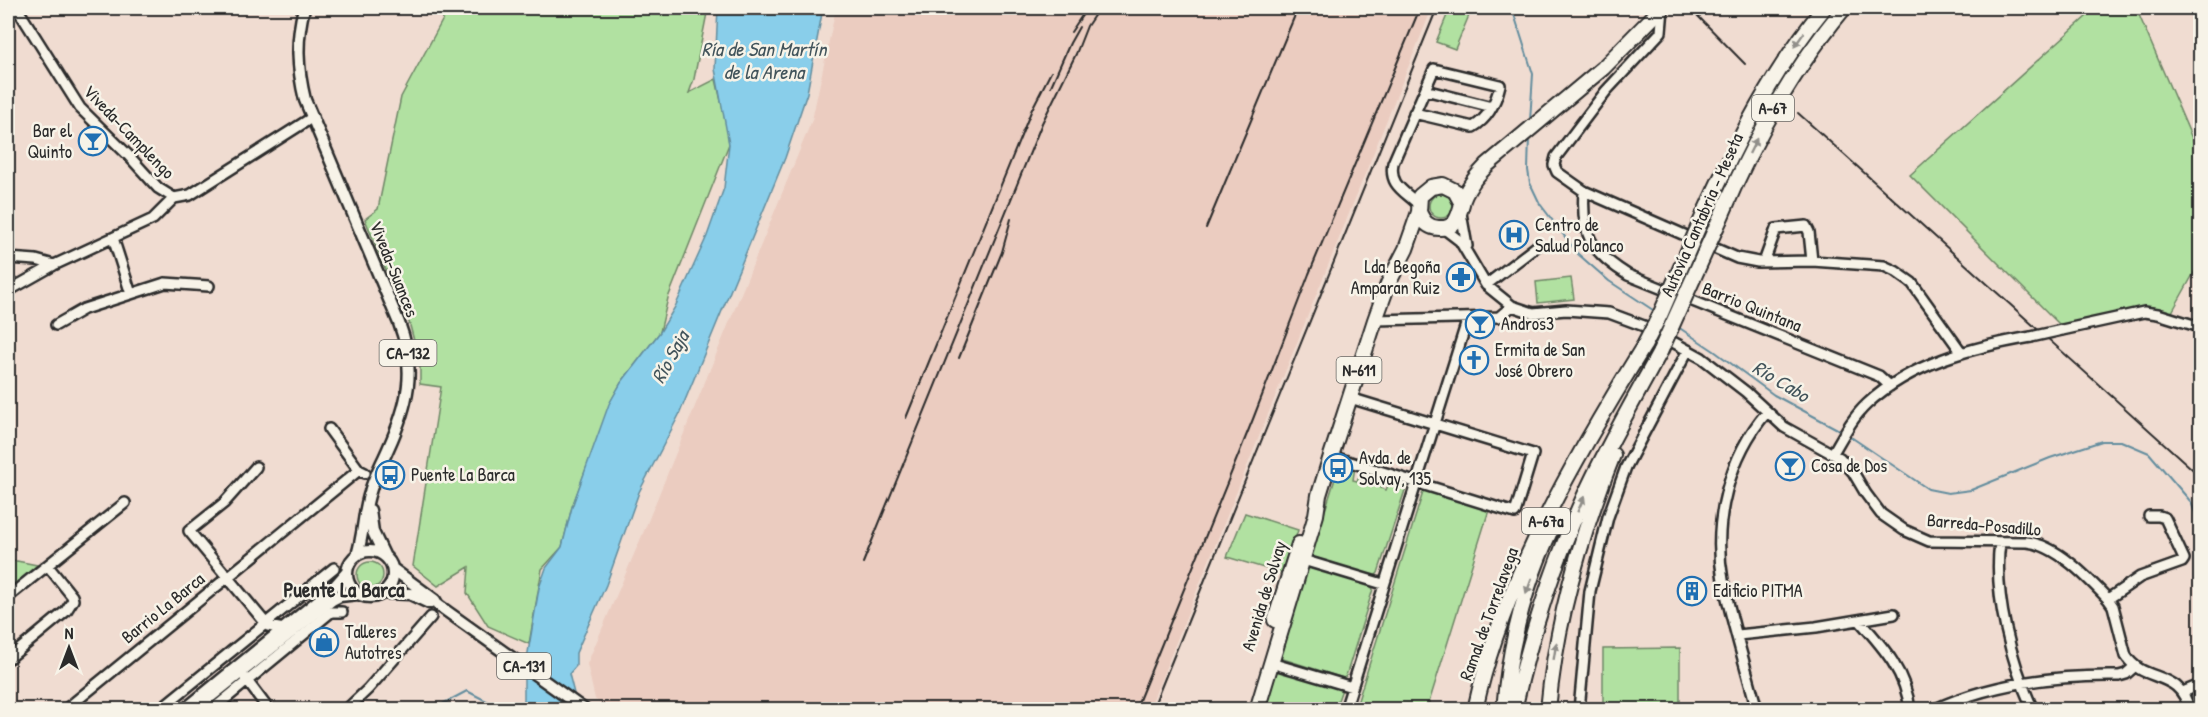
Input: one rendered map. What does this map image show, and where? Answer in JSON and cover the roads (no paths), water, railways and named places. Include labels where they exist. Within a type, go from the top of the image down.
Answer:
[{"type":"highway","name":"N-611","points":[[1406,249],[1439,228],[1455,223],[1472,182],[1487,165],[1616,56],[1662,8]]},
{"type":"highway","name":"Autovía Cantabria - Meseta","points":[[1645,344],[1666,303],[1738,140],[1762,97],[1802,36],[1824,8]]},
{"type":"highway","name":"Autovía Cantabria - Meseta","points":[[1660,352],[1766,120],[1803,61],[1844,8]]},
{"type":"highway","name":"N-611","points":[[1406,249],[1420,203],[1436,185],[1449,187],[1487,165]]},
{"type":"highway","points":[[1449,187],[1459,197],[1461,208]]},
{"type":"highway","points":[[1420,203],[1427,225],[1439,228]]},
{"type":"highway","name":"Avenida de Solvay","points":[[1257,710],[1303,560],[1331,456],[1388,284],[1406,249]]},
{"type":"highway","name":"Ramal de Torrelavega","points":[[1475,710],[1490,654],[1523,567],[1581,454],[1645,344]]},
{"type":"highway","name":"A-67","points":[[1504,710],[1512,646],[1520,612],[1538,562],[1567,497],[1645,344]]},
{"type":"highway","name":"A-67","points":[[1548,710],[1557,639],[1576,559],[1616,448],[1660,352]]},
{"type":"highway","name":"A-67a","points":[[1514,710],[1555,568],[1584,497],[1660,352]]},
{"type":"highway","name":"Avenida de Solvay","points":[[1248,710],[1291,567],[1309,513],[1319,495]]},
{"type":"main road","name":"CA-132","points":[[304,8],[298,36],[298,67],[305,100],[313,117]]},
{"type":"main road","name":"Viveda-Suances","points":[[313,117],[399,323],[409,358],[410,380],[404,405],[364,510],[362,539],[357,555]]},
{"type":"main road","points":[[367,505],[370,510],[373,532],[384,555]]},
{"type":"main road","points":[[184,710],[269,632],[284,629],[335,587],[357,555],[368,551],[384,555]]},
{"type":"main road","name":"CA-131","points":[[384,555],[393,569],[435,600],[438,605],[585,710]]},
{"type":"main road","points":[[383,593],[392,583],[393,569]]},
{"type":"main road","points":[[347,572],[351,586],[358,594]]},
{"type":"main road","name":"CA-131","points":[[194,710],[244,677],[337,597],[358,594],[371,597],[383,593],[407,593],[431,605],[438,605]]},
{"type":"main road","points":[[269,632],[280,637],[304,617],[315,614]]},
{"type":"main road","points":[[244,677],[242,669],[264,651],[269,632]]},
{"type":"street","name":"Viveda-Camplengo","points":[[17,8],[80,108],[158,188],[174,198],[190,195],[313,117]]},
{"type":"street","points":[[1662,8],[1661,32],[1606,91],[1556,157],[1554,165],[1557,171],[1584,191],[1737,258],[1764,262],[1812,261],[1884,266],[1912,283],[1962,352]]},
{"type":"street","points":[[1414,113],[1473,127],[1480,123],[1496,102],[1500,85],[1434,69],[1414,113],[1391,171],[1394,183],[1420,203]]},
{"type":"street","points":[[1425,90],[1492,107]]},
{"type":"street","name":"Barrio Quintana","points":[[1584,191],[1582,212],[1588,239],[1595,250],[1609,263],[1628,275],[1880,376],[1890,386]]},
{"type":"street","points":[[8,291],[54,265],[153,219],[174,198]]},
{"type":"street","name":"Barreda-Posadillo","points":[[1461,208],[1464,237],[1470,257]]},
{"type":"street","points":[[1764,262],[1776,229],[1806,226],[1809,232],[1812,261]]},
{"type":"street","name":"Barreda-Posadillo","points":[[1439,228],[1461,241],[1486,285],[1512,306],[1533,313],[1576,310],[1610,313],[1644,326],[1688,350],[1722,373],[1791,431],[1833,453],[1847,464],[1881,514],[1904,530],[1929,541],[2034,543],[2050,548],[2113,606],[2126,656],[2134,667]]},
{"type":"street","points":[[113,238],[131,294]]},
{"type":"street","points":[[1486,285],[1537,246]]},
{"type":"street","points":[[8,258],[36,260],[54,265]]},
{"type":"street","points":[[56,325],[84,309],[165,283],[209,286]]},
{"type":"street","points":[[1375,320],[1499,317],[1512,306]]},
{"type":"street","points":[[1833,453],[1850,424],[1866,405],[1890,386],[1911,373],[1962,352],[2144,312],[2200,327]]},
{"type":"street","points":[[1345,710],[1468,318]]},
{"type":"street","points":[[1579,710],[1590,591],[1608,517],[1626,467],[1688,350]]},
{"type":"street","points":[[1331,456],[1515,513],[1533,454],[1350,398]]},
{"type":"street","points":[[1756,710],[1723,580],[1721,543],[1726,495],[1736,460],[1767,412]]},
{"type":"street","name":"Barrio La Barca","points":[[64,710],[227,577],[362,472],[329,429]]},
{"type":"street","name":"Barrio La Barca","points":[[256,467],[224,503],[189,531],[269,632]]},
{"type":"street","points":[[8,597],[125,503]]},
{"type":"street","points":[[2108,599],[2140,577],[2182,562],[2184,559],[2164,518],[2148,516]]},
{"type":"street","points":[[2001,542],[2001,599],[2021,683],[2033,710]]},
{"type":"street","name":"Avenida de Solvay","points":[[1303,560],[1383,584]]},
{"type":"street","points":[[8,659],[70,605],[72,596],[48,566]]},
{"type":"street","points":[[159,710],[269,632],[334,568]]},
{"type":"street","points":[[212,710],[244,677],[331,612],[342,612]]},
{"type":"street","points":[[1738,636],[1894,614]]},
{"type":"street","points":[[346,710],[368,689],[431,617]]},
{"type":"street","points":[[1859,620],[1884,648],[1896,666],[1905,684],[1910,710]]},
{"type":"street","name":"Avenida de Solvay","points":[[1271,663],[1352,687]]},
{"type":"street","points":[[1933,710],[1955,700],[2021,683],[2056,677],[2119,676],[2126,674],[2134,667],[2161,676],[2183,692],[2189,710]]},
{"type":"street","points":[[244,677],[269,710]]},
{"type":"street","points":[[2183,692],[2200,685]]},
{"type":"water","name":"Ría de San Martín de la Arena","points":[[718,8],[823,8],[807,93],[785,158],[679,415],[639,492],[606,585],[576,653],[576,666],[569,674],[578,709],[530,709],[524,702],[524,676],[539,588],[546,568],[562,547],[572,507],[609,404],[621,383],[660,332],[675,307],[707,236],[724,188],[729,144],[715,69]]},
{"type":"waterway","name":"Río Cabo","points":[[1512,8],[1533,74],[1530,121]]},
{"type":"waterway","name":"Río Cabo","points":[[1529,136],[1530,183],[1540,204],[1578,254],[1609,281],[1656,312]]},
{"type":"waterway","name":"Río Cabo","points":[[1678,327],[1774,395],[1843,432]]},
{"type":"waterway","name":"Río Cabo","points":[[1848,435],[1928,489],[1948,493],[1971,490],[2050,458],[2102,441],[2121,441],[2149,453],[2191,502],[2200,526]]},
{"type":"waterway","points":[[431,710],[467,691],[504,710]]},
{"type":"railway","points":[[1071,32],[1087,8]]},
{"type":"railway","points":[[863,563],[1042,123],[1076,54],[1087,26],[1099,8]]},
{"type":"railway","points":[[1206,228],[1298,8]]},
{"type":"railway","points":[[1135,710],[1309,274],[1420,8]]},
{"type":"railway","points":[[1152,710],[1437,8]]},
{"type":"railway","points":[[1690,8],[1745,64]]},
{"type":"railway","points":[[1051,86],[1079,27]]},
{"type":"railway","points":[[906,418],[1032,109],[1051,72]]},
{"type":"railway","points":[[1798,113],[2200,476]]},
{"type":"railway","points":[[959,358],[1002,252],[1011,219]]},
{"type":"place","name":"Bar el Quinto","points":[[93,141]]},
{"type":"place","name":"Centro de Salud Polanco","points":[[1514,235]]},
{"type":"place","name":"Lda. Begoña Amparan Ruiz","points":[[1461,277]]},
{"type":"place","name":"Andros3","points":[[1480,324]]},
{"type":"place","name":"Ermita de San José Obrero","points":[[1474,360]]},
{"type":"place","name":"Cosa de Dos","points":[[1790,466]]},
{"type":"place","name":"Avda. de Solvay, 135","points":[[1338,468]]},
{"type":"place","name":"Puente La Barca","points":[[390,475]]},
{"type":"place","name":"Edificio PITMA","points":[[1692,591]]},
{"type":"place","name":"Talleres Autotres","points":[[324,642]]},
{"type":"district","name":"Puente La Barca","points":[[344,590]]},
{"type":"water label","name":"Río Saja","points":[[670,357]]}]
